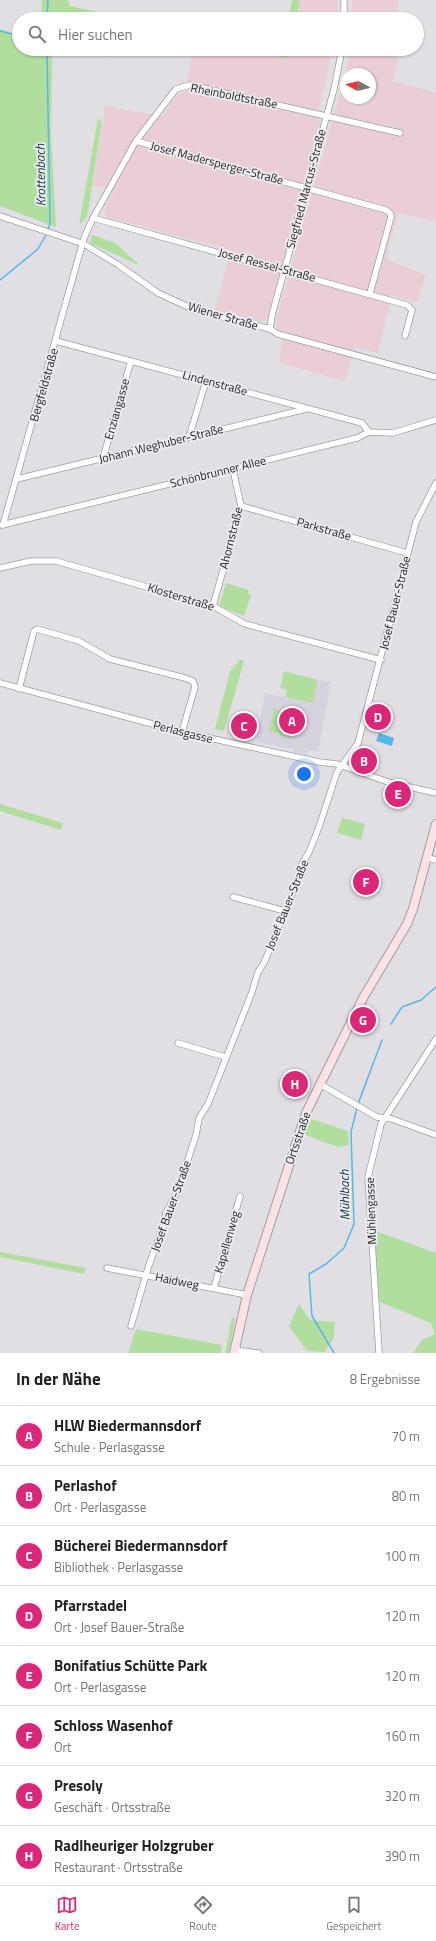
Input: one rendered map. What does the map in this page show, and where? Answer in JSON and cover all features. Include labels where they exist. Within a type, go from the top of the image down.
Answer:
[{"type":"street","points":[[344,0],[344,12]]},
{"type":"street","name":"Siegfried Marcus-Straße","points":[[270,329],[272,315],[326,115],[340,56]]},
{"type":"street","name":"Rheinboldtstraße","points":[[84,244],[84,238],[92,218],[136,141],[176,89],[190,85],[400,133]]},
{"type":"street","name":"Josef Madersperger-Straße","points":[[136,141],[386,210],[390,213],[391,217],[370,293]]},
{"type":"street","name":"Wiener Straße","points":[[0,216],[84,244],[117,264],[158,293],[189,308],[270,329],[278,334],[436,377]]},
{"type":"street","name":"Josef Ressel-Straße","points":[[92,218],[370,293],[374,296],[408,305],[412,310],[405,336]]},
{"type":"street","name":"Bergfeldstraße","points":[[2,525],[17,479],[84,244]]},
{"type":"street","name":"Lindenstraße","points":[[56,341],[362,423],[369,432]]},
{"type":"street","name":"Enziangasse","points":[[103,458],[132,361]]},
{"type":"street","points":[[189,437],[206,381]]},
{"type":"street","name":"Johann Weghuber-Straße","points":[[17,479],[306,408]]},
{"type":"street","name":"Schönbrunner Allee","points":[[2,525],[357,438],[369,432],[393,433],[436,420]]},
{"type":"street","name":"Ahornstraße","points":[[213,606],[241,506],[233,469]]},
{"type":"street","name":"Josef Bauer-Straße","points":[[131,1326],[164,1224],[166,1213],[178,1190],[196,1135],[199,1118],[208,1104],[225,1057],[252,992],[258,972],[264,963],[299,877],[302,864],[309,852],[319,827],[334,778],[341,766],[358,744],[416,522],[436,483]]},
{"type":"street","name":"Parkstraße","points":[[241,506],[407,553]]},
{"type":"street","name":"Klosterstraße","points":[[0,568],[31,561],[56,561],[213,606],[245,624],[381,660]]},
{"type":"street","points":[[19,689],[34,631],[37,629],[79,641],[110,659],[193,681],[195,687],[182,732]]},
{"type":"street","name":"Perlasgasse","points":[[0,683],[182,732],[341,766],[388,782],[436,793]]},
{"type":"street","name":"Ortsstraße","points":[[234,1351],[247,1295],[306,1113],[363,998],[407,924],[413,909],[436,824]]},
{"type":"street","points":[[426,857],[436,860]]},
{"type":"street","points":[[233,897],[285,911]]},
{"type":"street","name":"Mühlengasse","points":[[379,1353],[368,1177],[381,1124],[436,1039]]},
{"type":"street","points":[[178,1043],[225,1057]]},
{"type":"street","points":[[320,1084],[377,1117],[385,1118],[436,1135]]},
{"type":"street","name":"Kapellenweg","points":[[214,1288],[240,1196]]},
{"type":"street","name":"Haidweg","points":[[107,1268],[247,1295]]},
{"type":"street","points":[[234,1351],[259,1353]]},
{"type":"shaded area","points":[[300,0],[337,0],[338,12],[297,12]]},
{"type":"shaded area","points":[[352,0],[398,0],[397,12],[351,12]]},
{"type":"shaded area","points":[[192,56],[277,56],[287,58],[287,56],[331,56],[317,117],[320,121],[268,318],[262,322],[215,310],[231,250],[106,217],[104,211],[114,191],[93,186],[105,106],[162,116],[177,95],[186,91]]},
{"type":"shaded area","points":[[349,56],[395,56],[399,58],[392,81],[436,93],[436,219],[435,221],[398,213],[386,259],[425,275],[418,302],[392,296],[378,353],[355,347],[345,381],[279,363],[282,339],[275,322],[340,94],[340,104],[376,104],[376,68],[347,68]]},
{"type":"shaded area","points":[[318,680],[331,682],[318,752],[308,750],[307,755],[293,752],[294,749],[256,742],[265,693],[313,703]]},
{"type":"green space","points":[[42,0],[68,0],[70,6],[97,12],[41,12]]},
{"type":"green space","points":[[292,0],[300,0],[297,12],[289,12]]},
{"type":"green space","points":[[0,29],[12,33],[12,56],[52,56],[51,134],[56,227],[0,206]]},
{"type":"green space","points":[[277,56],[287,56],[287,58]]},
{"type":"green space","points":[[98,118],[102,123],[87,217],[79,225]]},
{"type":"green space","points":[[92,235],[115,243],[141,266],[90,243]]},
{"type":"green space","points":[[226,583],[249,590],[248,594],[251,595],[244,616],[219,606]]},
{"type":"green space","points":[[240,659],[244,661],[224,731],[215,729],[230,672]]},
{"type":"green space","points":[[284,671],[318,680],[313,703],[285,697],[287,690],[280,688]]},
{"type":"green space","points":[[274,709],[295,713],[290,738],[280,736],[280,733],[269,731]]},
{"type":"green space","points":[[0,804],[63,823],[61,830],[0,811]]},
{"type":"green space","points":[[342,818],[365,824],[361,840],[337,833]]},
{"type":"green space","points":[[312,1119],[348,1131],[349,1145],[337,1147],[303,1134]]},
{"type":"green space","points":[[373,1230],[436,1253],[436,1353],[413,1353],[422,1340],[435,1334],[431,1323],[380,1302]]},
{"type":"green space","points":[[0,1252],[86,1268],[84,1274],[0,1257]]},
{"type":"green space","points":[[299,1304],[310,1320],[335,1322],[334,1338],[324,1352],[307,1351],[289,1326]]},
{"type":"green space","points":[[232,1317],[235,1319],[229,1353],[225,1353]]},
{"type":"green space","points":[[136,1329],[222,1345],[221,1353],[128,1353]]},
{"type":"water","points":[[379,733],[394,738],[392,746],[376,741]]},
{"type":"waterway","name":"Krottenbach","points":[[47,12],[48,0]]},
{"type":"waterway","points":[[0,31],[12,34]]},
{"type":"waterway","name":"Krottenbach","points":[[47,56],[50,224],[48,229]]},
{"type":"waterway","name":"Krottenbach","points":[[0,280],[38,249],[47,233]]},
{"type":"waterway","name":"Mühlbach","points":[[391,1024],[402,1007],[421,1000],[436,987]]},
{"type":"waterway","name":"Mühlbach","points":[[358,1104],[382,1040]]},
{"type":"waterway","name":"Mühlbach","points":[[334,1353],[312,1316],[309,1274],[326,1264],[344,1248],[354,1224],[351,1132],[357,1108]]},
{"type":"place","name":"Pfarrstadel","points":[[378,717]]},
{"type":"place","name":"HLW Biedermannsdorf","points":[[292,721]]},
{"type":"place","name":"Bücherei Biedermannsdorf","points":[[244,726]]},
{"type":"place","name":"Perlashof","points":[[364,761]]},
{"type":"place","name":"Bonifatius Schütte Park","points":[[398,794]]},
{"type":"place","name":"Schloss Wasenhof","points":[[366,882]]},
{"type":"place","name":"Presoly","points":[[363,1020]]},
{"type":"place","name":"Radlheuriger Holzgruber","points":[[295,1084]]}]
